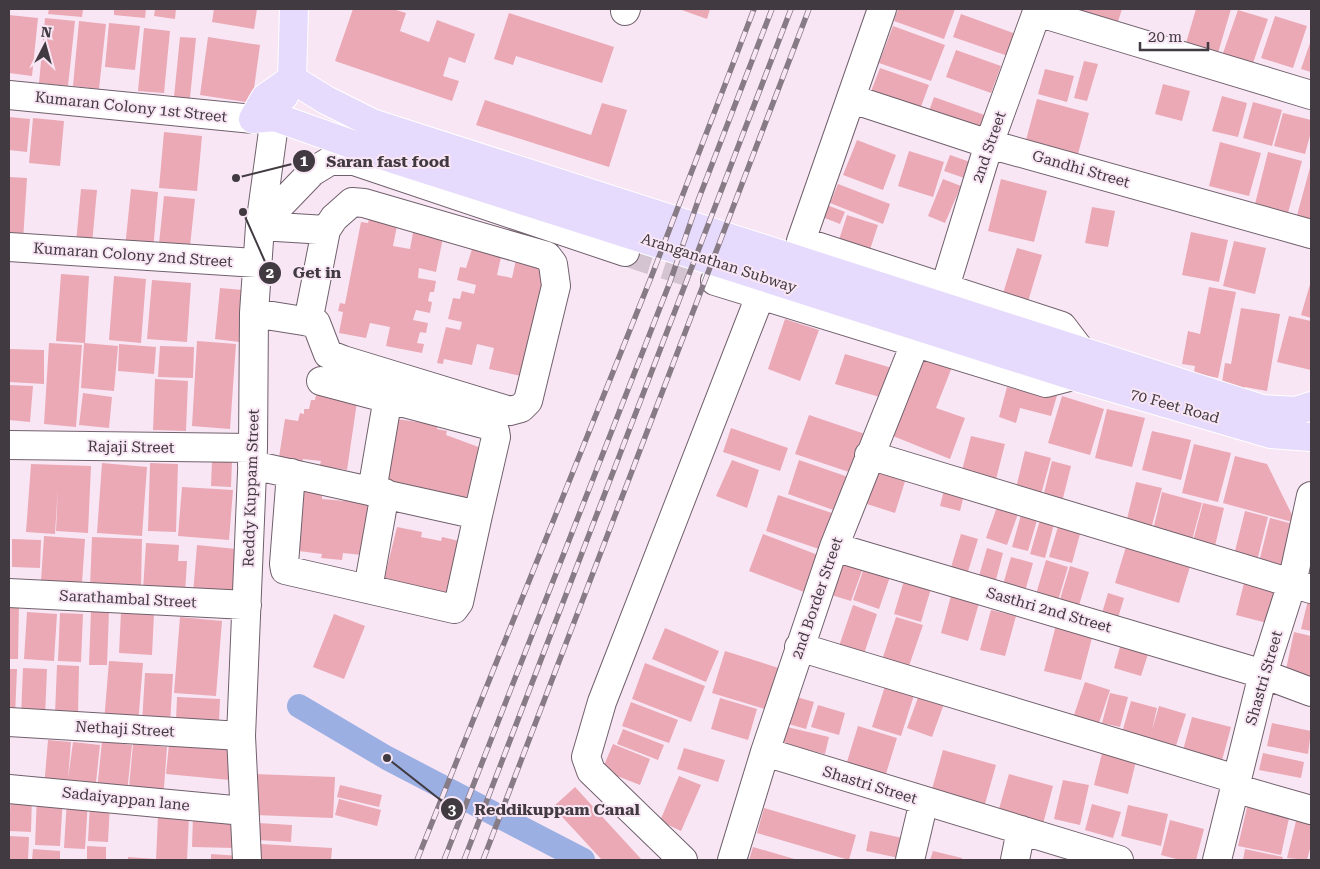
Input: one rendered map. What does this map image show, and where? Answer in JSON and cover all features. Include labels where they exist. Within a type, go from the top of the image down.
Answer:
[{"type":"main road","points":[[264,118],[292,79],[294,9]]},
{"type":"main road","points":[[292,79],[326,100],[372,123],[1077,364],[1262,409],[1296,411],[1311,406]]},
{"type":"main road","name":"Aranganathan Subway","points":[[264,118],[1041,366]]},
{"type":"main road","name":"70 Feet Road","points":[[1041,366],[1077,364],[1271,434],[1311,442]]},
{"type":"street","points":[[715,280],[760,296],[916,341],[1046,383],[1077,364],[1062,326],[801,241],[882,9]]},
{"type":"street","points":[[1038,10],[1311,95]]},
{"type":"street","name":"2nd Street","points":[[945,287],[990,144],[1038,10]]},
{"type":"street","name":"Kumaran Colony 1st Street","points":[[9,95],[264,118]]},
{"type":"street","name":"Gandhi Street","points":[[852,99],[990,144],[1311,234]]},
{"type":"street","name":"Reddy Kuppam Street","points":[[247,860],[240,736],[253,457],[254,313],[260,226],[264,118]]},
{"type":"street","points":[[260,226],[312,172],[330,161],[354,161],[626,252]]},
{"type":"street","points":[[254,313],[308,322],[316,323],[328,354],[510,411],[521,408],[528,401],[556,286],[553,264],[547,256],[364,203],[352,202],[334,218],[326,230],[308,322]]},
{"type":"street","points":[[260,226],[326,230]]},
{"type":"street","name":"Kumaran Colony 2nd Street","points":[[9,246],[257,263]]},
{"type":"street","points":[[683,860],[590,771],[586,757],[602,702],[760,296]]},
{"type":"street","name":"2nd Border Street","points":[[732,860],[765,752],[834,547],[869,455],[916,341]]},
{"type":"street","points":[[292,473],[285,570],[456,608],[460,602],[496,438],[495,431],[491,426],[388,397],[321,381]]},
{"type":"street","points":[[368,589],[388,397]]},
{"type":"street","name":"Rajaji Street","points":[[9,445],[253,457],[292,473],[478,515]]},
{"type":"street","points":[[869,455],[1302,586]]},
{"type":"street","name":"Shastri Street","points":[[1217,860],[1264,674],[1302,586],[1311,496]]},
{"type":"street","name":"Sasthri 2nd Street","points":[[834,547],[1264,674],[1311,692]]},
{"type":"street","name":"Sarathambal Street","points":[[9,593],[247,605]]},
{"type":"street","points":[[799,648],[1235,784],[1311,810]]},
{"type":"street","name":"Nethaji Street","points":[[9,722],[240,736]]},
{"type":"street","name":"Shastri Street","points":[[765,752],[1119,860]]},
{"type":"street","name":"Sadaiyappan lane","points":[[9,789],[244,811]]},
{"type":"street","points":[[910,860],[924,801]]},
{"type":"street","points":[[1015,860],[1021,830]]},
{"type":"building","points":[[49,9],[83,9],[82,17],[48,14]]},
{"type":"building","points":[[114,9],[146,9],[145,18],[114,15]]},
{"type":"building","points":[[155,9],[176,9],[175,19],[154,16]]},
{"type":"building","points":[[214,9],[257,9],[254,29],[212,22]]},
{"type":"building","points":[[353,9],[393,9],[406,13],[400,31],[429,42],[437,20],[475,34],[465,63],[449,57],[443,76],[459,81],[452,101],[335,61]]},
{"type":"building","points":[[679,9],[710,9],[707,19]]},
{"type":"building","points":[[898,9],[955,9],[944,39],[894,21]]},
{"type":"building","points":[[1065,9],[1122,9],[1117,25]]},
{"type":"building","points":[[1196,9],[1231,9],[1218,53],[1186,43]]},
{"type":"building","points":[[1238,10],[1268,19],[1252,66],[1222,56]]},
{"type":"building","points":[[509,13],[614,47],[602,83],[516,56],[513,65],[494,59]]},
{"type":"building","points":[[961,14],[1016,34],[1008,56],[953,37]]},
{"type":"building","points":[[9,15],[38,18],[32,76],[9,73]]},
{"type":"building","points":[[1275,16],[1307,26],[1293,68],[1261,58]]},
{"type":"building","points":[[45,18],[75,21],[68,86],[39,83]]},
{"type":"building","points":[[79,21],[106,24],[99,89],[73,86]]},
{"type":"building","points":[[109,23],[140,26],[135,70],[105,67]]},
{"type":"building","points":[[893,26],[945,45],[931,81],[879,63]]},
{"type":"building","points":[[144,28],[170,31],[164,93],[138,91]]},
{"type":"building","points":[[180,37],[196,38],[190,98],[174,97]]},
{"type":"building","points":[[208,37],[260,45],[252,103],[200,95]]},
{"type":"building","points":[[1311,40],[1311,72],[1301,69]]},
{"type":"building","points":[[956,50],[1001,66],[991,93],[946,77]]},
{"type":"building","points":[[1084,61],[1098,64],[1087,101],[1074,98]]},
{"type":"building","points":[[880,68],[929,85],[919,112],[870,94]]},
{"type":"building","points":[[1045,69],[1074,76],[1067,102],[1038,94]]},
{"type":"building","points":[[1163,84],[1190,91],[1182,121],[1155,114]]},
{"type":"building","points":[[1222,96],[1247,103],[1238,137],[1212,131]]},
{"type":"building","points":[[934,97],[990,117],[985,131],[929,111]]},
{"type":"building","points":[[1037,99],[1089,113],[1078,154],[1026,140]]},
{"type":"building","points":[[485,100],[591,135],[602,103],[627,110],[609,167],[476,125]]},
{"type":"building","points":[[1253,102],[1282,110],[1272,146],[1243,138]]},
{"type":"building","points":[[1283,113],[1311,120],[1311,132],[1305,154],[1274,146]]},
{"type":"building","points":[[9,117],[30,119],[27,152],[9,150]]},
{"type":"building","points":[[33,118],[64,121],[60,166],[29,163]]},
{"type":"building","points":[[164,132],[202,136],[197,191],[159,188]]},
{"type":"building","points":[[857,140],[896,155],[883,190],[843,175]]},
{"type":"building","points":[[1220,142],[1261,153],[1249,196],[1209,186]]},
{"type":"building","points":[[909,151],[944,162],[933,197],[898,186]]},
{"type":"building","points":[[1268,152],[1302,161],[1288,213],[1255,204]]},
{"type":"building","points":[[950,155],[973,163],[967,179],[944,171]]},
{"type":"building","points":[[1311,164],[1311,223],[1296,219]]},
{"type":"building","points":[[9,177],[27,178],[23,241],[9,240]]},
{"type":"building","points":[[943,179],[961,186],[945,223],[928,216]]},
{"type":"building","points":[[1001,179],[1047,191],[1034,242],[988,231]]},
{"type":"building","points":[[838,184],[890,204],[883,224],[830,203]]},
{"type":"building","points":[[81,189],[97,190],[92,244],[76,243]]},
{"type":"building","points":[[131,189],[158,192],[153,251],[125,248]]},
{"type":"building","points":[[164,196],[195,199],[189,256],[158,253]]},
{"type":"building","points":[[822,203],[845,212],[840,224],[817,215]]},
{"type":"building","points":[[1092,207],[1115,211],[1108,247],[1085,243]]},
{"type":"building","points":[[847,215],[878,225],[867,259],[836,249]]},
{"type":"building","points":[[370,216],[398,221],[393,246],[410,249],[414,227],[444,233],[436,272],[419,268],[418,278],[436,281],[434,292],[430,292],[428,301],[432,302],[430,313],[416,310],[413,320],[428,323],[426,333],[420,332],[417,343],[424,344],[422,353],[386,346],[390,327],[370,323],[366,338],[339,333],[343,312],[338,311],[340,303],[345,304],[361,222],[368,223]]},
{"type":"building","points":[[1191,232],[1228,240],[1219,282],[1182,275]]},
{"type":"building","points":[[1234,241],[1266,248],[1255,294],[1223,286]]},
{"type":"building","points":[[473,246],[502,253],[497,275],[512,278],[517,255],[547,264],[521,376],[489,369],[494,348],[477,344],[472,365],[444,359],[443,364],[437,363],[446,327],[460,330],[462,322],[448,319],[453,298],[460,299],[462,291],[474,294],[476,285],[457,280],[460,267],[466,268]]},
{"type":"building","points":[[1017,248],[1042,255],[1026,308],[1001,300]]},
{"type":"building","points":[[61,274],[89,276],[85,343],[56,341]]},
{"type":"building","points":[[114,276],[146,279],[141,343],[109,340]]},
{"type":"building","points":[[152,280],[191,283],[187,342],[147,339]]},
{"type":"building","points":[[1311,281],[1311,318],[1301,315]]},
{"type":"building","points":[[1209,287],[1236,292],[1218,378],[1194,373],[1195,366],[1182,364],[1188,331],[1200,334]]},
{"type":"building","points":[[220,288],[243,290],[239,342],[215,339]]},
{"type":"building","points":[[1241,308],[1280,314],[1267,391],[1245,387],[1244,393],[1221,389],[1225,363],[1231,364]]},
{"type":"building","points":[[1289,316],[1311,321],[1311,370],[1277,362]]},
{"type":"building","points":[[785,319],[819,330],[800,381],[768,369]]},
{"type":"building","points":[[197,341],[236,344],[230,429],[192,426]]},
{"type":"building","points":[[49,343],[82,345],[76,427],[44,424]]},
{"type":"building","points":[[84,343],[118,346],[114,391],[81,388]]},
{"type":"building","points":[[119,344],[156,347],[154,374],[118,371]]},
{"type":"building","points":[[160,346],[194,347],[193,378],[158,377]]},
{"type":"building","points":[[9,349],[44,350],[44,384],[9,382]]},
{"type":"building","points":[[927,351],[954,362],[936,408],[965,418],[950,459],[893,436]]},
{"type":"building","points":[[845,354],[892,368],[883,398],[835,384]]},
{"type":"building","points":[[155,379],[188,381],[186,431],[153,430]]},
{"type":"building","points":[[9,385],[33,386],[30,422],[9,420]]},
{"type":"building","points":[[318,385],[357,402],[347,470],[334,468],[333,471],[319,469],[321,461],[303,459],[302,464],[290,462],[291,459],[279,457],[285,419],[298,421],[300,413],[304,414],[304,409],[309,409],[311,400],[315,400]]},
{"type":"building","points":[[1007,387],[1037,395],[1043,387],[1058,392],[1051,416],[1020,408],[1016,423],[999,417]]},
{"type":"building","points":[[83,393],[112,397],[109,428],[79,425]]},
{"type":"building","points":[[1062,396],[1104,409],[1090,455],[1048,443]]},
{"type":"building","points":[[1107,409],[1145,418],[1132,467],[1095,458]]},
{"type":"building","points":[[809,415],[865,434],[852,473],[795,454]]},
{"type":"building","points":[[397,419],[438,425],[437,429],[447,431],[446,435],[484,449],[466,498],[384,483]]},
{"type":"building","points":[[731,428],[788,448],[780,471],[723,452]]},
{"type":"building","points":[[1152,431],[1191,440],[1181,480],[1142,470]]},
{"type":"building","points":[[971,436],[1005,444],[995,483],[961,474]]},
{"type":"building","points":[[1194,444],[1231,453],[1218,502],[1182,493]]},
{"type":"building","points":[[1025,451],[1051,458],[1040,498],[1015,492]]},
{"type":"building","points":[[1235,456],[1267,464],[1296,523],[1223,503]]},
{"type":"building","points":[[212,460],[232,461],[231,487],[211,486]]},
{"type":"building","points":[[732,460],[759,470],[747,508],[716,496]]},
{"type":"building","points":[[799,460],[851,478],[839,512],[788,494]]},
{"type":"building","points":[[1052,461],[1071,466],[1062,502],[1043,497]]},
{"type":"building","points":[[880,462],[908,472],[895,513],[867,504]]},
{"type":"building","points":[[102,463],[147,467],[142,536],[97,533]]},
{"type":"building","points":[[150,463],[178,464],[176,532],[148,531]]},
{"type":"building","points":[[31,464],[91,466],[88,533],[56,531],[58,487],[55,534],[26,532]]},
{"type":"building","points":[[1136,482],[1162,488],[1151,529],[1126,523]]},
{"type":"building","points":[[945,486],[965,491],[960,511],[940,506]]},
{"type":"building","points":[[182,487],[233,490],[229,540],[178,536]]},
{"type":"building","points":[[299,488],[322,491],[322,499],[345,501],[345,494],[369,496],[362,555],[343,553],[342,560],[321,558],[322,554],[291,550]]},
{"type":"building","points":[[1162,492],[1202,503],[1192,540],[1153,530]]},
{"type":"building","points":[[778,495],[832,513],[819,549],[766,531]]},
{"type":"building","points":[[1203,503],[1224,508],[1214,550],[1192,545]]},
{"type":"building","points":[[998,504],[1019,511],[1007,545],[986,538]]},
{"type":"building","points":[[1245,511],[1268,517],[1257,561],[1234,555]]},
{"type":"building","points":[[1021,515],[1037,520],[1028,551],[1012,547]]},
{"type":"building","points":[[1270,518],[1297,525],[1286,568],[1259,562]]},
{"type":"building","points":[[1040,520],[1054,524],[1045,558],[1030,554]]},
{"type":"building","points":[[1060,520],[1082,527],[1072,563],[1049,557]]},
{"type":"building","points":[[397,527],[422,532],[421,537],[441,541],[442,537],[468,543],[453,605],[382,588]]},
{"type":"building","points":[[763,534],[818,555],[804,592],[749,571]]},
{"type":"building","points":[[961,534],[978,539],[966,578],[949,574]]},
{"type":"building","points":[[44,536],[85,539],[82,583],[41,581]]},
{"type":"building","points":[[92,537],[142,539],[141,588],[90,587]]},
{"type":"building","points":[[12,539],[41,540],[40,568],[12,567]]},
{"type":"building","points":[[1128,540],[1192,560],[1179,603],[1115,583]]},
{"type":"building","points":[[146,543],[179,545],[178,561],[187,561],[185,593],[143,590]]},
{"type":"building","points":[[197,545],[236,549],[232,597],[193,594]]},
{"type":"building","points":[[987,548],[1003,553],[994,587],[977,583]]},
{"type":"building","points":[[841,557],[864,565],[851,601],[828,594]]},
{"type":"building","points":[[1011,557],[1033,563],[1024,595],[1002,588]]},
{"type":"building","points":[[1046,560],[1068,567],[1056,607],[1034,601]]},
{"type":"building","points":[[866,562],[892,571],[879,609],[853,600]]},
{"type":"building","points":[[1070,566],[1089,572],[1077,612],[1058,606]]},
{"type":"building","points":[[906,574],[933,582],[921,622],[894,614]]},
{"type":"building","points":[[1246,575],[1277,583],[1267,623],[1236,615]]},
{"type":"building","points":[[952,592],[980,600],[968,641],[941,633]]},
{"type":"building","points":[[1108,593],[1124,598],[1115,628],[1099,623]]},
{"type":"building","points":[[1309,596],[1311,597],[1311,631],[1301,629]]},
{"type":"building","points":[[9,604],[19,605],[18,659],[9,659]]},
{"type":"building","points":[[853,605],[877,614],[864,654],[839,646]]},
{"type":"building","points":[[91,610],[109,611],[107,665],[89,665]]},
{"type":"building","points":[[991,610],[1016,616],[1005,656],[980,650]]},
{"type":"building","points":[[27,612],[57,614],[54,661],[24,659]]},
{"type":"building","points":[[121,612],[154,613],[152,655],[119,653]]},
{"type":"building","points":[[60,613],[83,614],[81,662],[58,661]]},
{"type":"building","points":[[334,614],[365,626],[344,679],[313,667]]},
{"type":"building","points":[[180,617],[222,621],[216,696],[174,693]]},
{"type":"building","points":[[896,617],[923,625],[909,666],[883,657]]},
{"type":"building","points":[[1057,621],[1094,630],[1081,680],[1044,671]]},
{"type":"building","points":[[665,628],[719,651],[706,682],[652,659]]},
{"type":"building","points":[[1294,632],[1311,636],[1311,680],[1285,674]]},
{"type":"building","points":[[1122,640],[1150,648],[1141,676],[1114,668]]},
{"type":"building","points":[[725,651],[785,670],[771,711],[712,693]]},
{"type":"building","points":[[109,661],[143,663],[138,724],[104,722]]},
{"type":"building","points":[[645,663],[705,686],[691,722],[632,699]]},
{"type":"building","points":[[57,665],[79,666],[78,715],[55,714]]},
{"type":"building","points":[[23,668],[47,669],[45,717],[21,716]]},
{"type":"building","points":[[9,669],[17,669],[15,716],[9,716]]},
{"type":"building","points":[[145,673],[173,674],[170,724],[142,723]]},
{"type":"building","points":[[1085,682],[1110,690],[1099,723],[1074,715]]},
{"type":"building","points":[[886,683],[915,692],[901,736],[872,727]]},
{"type":"building","points":[[920,692],[945,701],[932,737],[907,728]]},
{"type":"building","points":[[1110,693],[1128,697],[1120,727],[1102,723]]},
{"type":"building","points":[[793,696],[814,702],[806,729],[785,723]]},
{"type":"building","points":[[177,697],[220,699],[219,722],[176,720]]},
{"type":"building","points":[[720,698],[757,709],[748,740],[711,729]]},
{"type":"building","points":[[1131,701],[1157,708],[1152,730],[1159,706],[1186,714],[1174,752],[1121,736]]},
{"type":"building","points":[[631,702],[678,720],[669,743],[622,726]]},
{"type":"building","points":[[818,705],[845,713],[839,735],[811,727]]},
{"type":"building","points":[[1192,717],[1231,727],[1221,764],[1182,754]]},
{"type":"building","points":[[1272,723],[1311,731],[1308,754],[1267,746]]},
{"type":"building","points":[[783,726],[829,737],[825,754],[778,743]]},
{"type":"building","points":[[858,726],[897,738],[885,777],[846,765]]},
{"type":"building","points":[[623,729],[664,745],[658,760],[617,744]]},
{"type":"building","points":[[48,740],[71,742],[68,779],[73,742],[100,745],[95,792],[44,788]]},
{"type":"building","points":[[102,741],[132,745],[127,793],[97,790]]},
{"type":"building","points":[[133,744],[167,747],[163,801],[128,798]]},
{"type":"building","points":[[169,744],[233,750],[230,780],[166,774]]},
{"type":"building","points":[[613,744],[650,759],[640,785],[602,770]]},
{"type":"building","points":[[1104,745],[1138,753],[1128,794],[1094,785]]},
{"type":"building","points":[[684,748],[725,760],[718,782],[677,769]]},
{"type":"building","points":[[943,750],[996,765],[985,804],[932,789]]},
{"type":"building","points":[[1263,753],[1304,762],[1301,778],[1259,770]]},
{"type":"building","points":[[253,774],[335,777],[333,818],[252,815]]},
{"type":"building","points":[[1009,774],[1053,786],[1042,828],[997,816]]},
{"type":"building","points":[[679,776],[701,785],[681,831],[660,821]]},
{"type":"building","points":[[1063,780],[1089,785],[1080,825],[1054,819]]},
{"type":"building","points":[[340,785],[382,795],[379,807],[337,797]]},
{"type":"building","points":[[575,787],[642,860],[602,860],[553,807]]},
{"type":"building","points":[[11,794],[32,795],[31,832],[9,831]]},
{"type":"building","points":[[37,796],[63,797],[60,846],[35,845]]},
{"type":"building","points":[[67,799],[88,800],[85,849],[64,848]]},
{"type":"building","points":[[339,799],[381,810],[377,826],[335,815]]},
{"type":"building","points":[[1249,799],[1291,809],[1281,855],[1238,846]]},
{"type":"building","points":[[90,803],[110,804],[108,842],[88,841]]},
{"type":"building","points":[[1092,804],[1121,812],[1113,838],[1085,830]]},
{"type":"building","points":[[1128,805],[1168,814],[1161,846],[1121,836]]},
{"type":"building","points":[[764,808],[856,835],[849,860],[757,833]]},
{"type":"building","points":[[158,815],[189,816],[187,860],[156,860]]},
{"type":"building","points":[[193,816],[236,817],[235,848],[192,847]]},
{"type":"building","points":[[1297,817],[1311,820],[1311,845],[1307,860],[1287,858]]},
{"type":"building","points":[[1170,820],[1204,829],[1196,860],[1180,860],[1161,855]]},
{"type":"building","points":[[258,823],[292,825],[291,842],[257,840]]},
{"type":"building","points":[[870,831],[912,840],[908,860],[866,851]]},
{"type":"building","points":[[9,836],[29,837],[28,860],[9,860]]},
{"type":"building","points":[[261,844],[332,848],[331,860],[260,860]]},
{"type":"building","points":[[87,846],[106,847],[106,860],[87,860]]},
{"type":"building","points":[[753,847],[798,860],[749,860]]},
{"type":"building","points":[[33,849],[60,851],[60,860],[32,860]]},
{"type":"building","points":[[1245,849],[1283,857],[1282,860],[1243,860]]},
{"type":"building","points":[[933,851],[962,858],[962,860],[930,860]]},
{"type":"building","points":[[211,854],[240,856],[240,860],[211,860]]},
{"type":"building","points":[[128,857],[156,859],[156,860],[128,860]]},
{"type":"waterway","points":[[299,706],[387,758],[583,860]]},
{"type":"tunnel","points":[[625,252],[715,281]]},
{"type":"railway","points":[[417,860],[652,275],[754,9]]},
{"type":"railway","points":[[444,860],[670,282],[699,198],[772,9]]},
{"type":"railway","points":[[464,860],[791,9]]},
{"type":"railway","points":[[483,860],[809,9]]},
{"type":"place","name":"Saran fast food","points":[[236,178]]},
{"type":"place","name":"Get in","points":[[243,212]]},
{"type":"place","name":"Reddikuppam Canal","points":[[387,758]]}]
